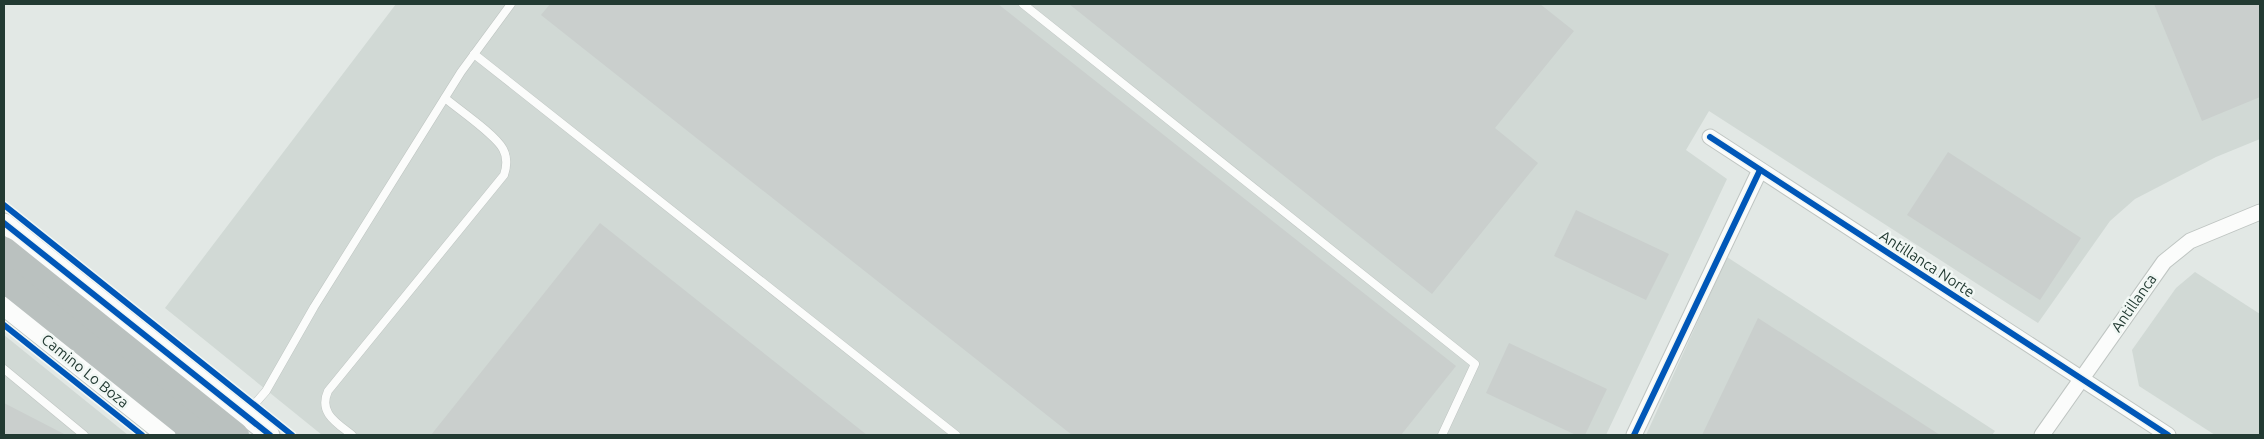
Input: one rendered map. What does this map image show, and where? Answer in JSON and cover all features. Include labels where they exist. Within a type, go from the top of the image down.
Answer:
[{"type":"highway","points":[[4,250],[240,425]]},
{"type":"highway","points":[[4,279],[199,435]]},
{"type":"street","name":"Antillanca Norte","points":[[1710,137],[2168,435]]},
{"type":"street","points":[[1634,435],[1760,170]]},
{"type":"street","name":"Antillanca","points":[[2042,435],[2154,274],[2170,256],[2190,241],[2260,212]]},
{"type":"street","points":[[4,224],[240,425],[270,435]]},
{"type":"street","name":"Camino Lo Boza","points":[[4,306],[166,435]]},
{"type":"lane","points":[[240,425],[266,391],[314,307],[445,98],[474,54],[511,4]]},
{"type":"lane","points":[[1023,4],[1475,364],[1442,435]]},
{"type":"lane","points":[[474,54],[956,435]]},
{"type":"lane","points":[[352,435],[327,413],[325,402],[328,391],[504,175],[506,168],[507,162],[503,148],[445,98]]},
{"type":"lane","points":[[4,369],[84,435]]},
{"type":"shaded area","points":[[396,4],[2260,4],[2260,139],[2216,157],[2135,199],[2110,221],[2038,323],[1709,111],[1686,150],[1727,179],[1606,435],[322,435],[165,308]]},
{"type":"shaded area","points":[[1727,257],[1995,431],[1992,435],[1646,435]]},
{"type":"shaded area","points":[[2195,272],[2260,314],[2260,435],[2215,435],[2139,386],[2132,350],[2176,288]]},
{"type":"shaded area","points":[[4,335],[128,435],[4,435]]},
{"type":"building","points":[[550,4],[998,4],[1456,366],[1401,435],[1072,435],[541,15]]},
{"type":"building","points":[[1069,4],[1540,4],[1574,31],[1495,128],[1538,163],[1432,294]]},
{"type":"building","points":[[2154,4],[2260,4],[2260,97],[2202,121]]},
{"type":"building","points":[[1948,152],[2081,238],[2040,300],[1907,215]]},
{"type":"building","points":[[1576,210],[1669,254],[1646,300],[1554,256]]},
{"type":"building","points":[[600,223],[867,435],[431,435]]},
{"type":"building","points":[[1758,318],[1940,435],[1702,435]]},
{"type":"building","points":[[1509,343],[1607,389],[1585,435],[1576,435],[1486,393]]},
{"type":"building","points":[[4,403],[66,435],[4,435]]},
{"type":"cycle path","points":[[1710,137],[2168,435]]},
{"type":"cycle path","points":[[1634,435],[1760,170]]},
{"type":"cycle path","points":[[4,205],[292,435]]},
{"type":"cycle path","points":[[4,223],[270,435]]},
{"type":"cycle path","points":[[4,325],[142,435]]}]
